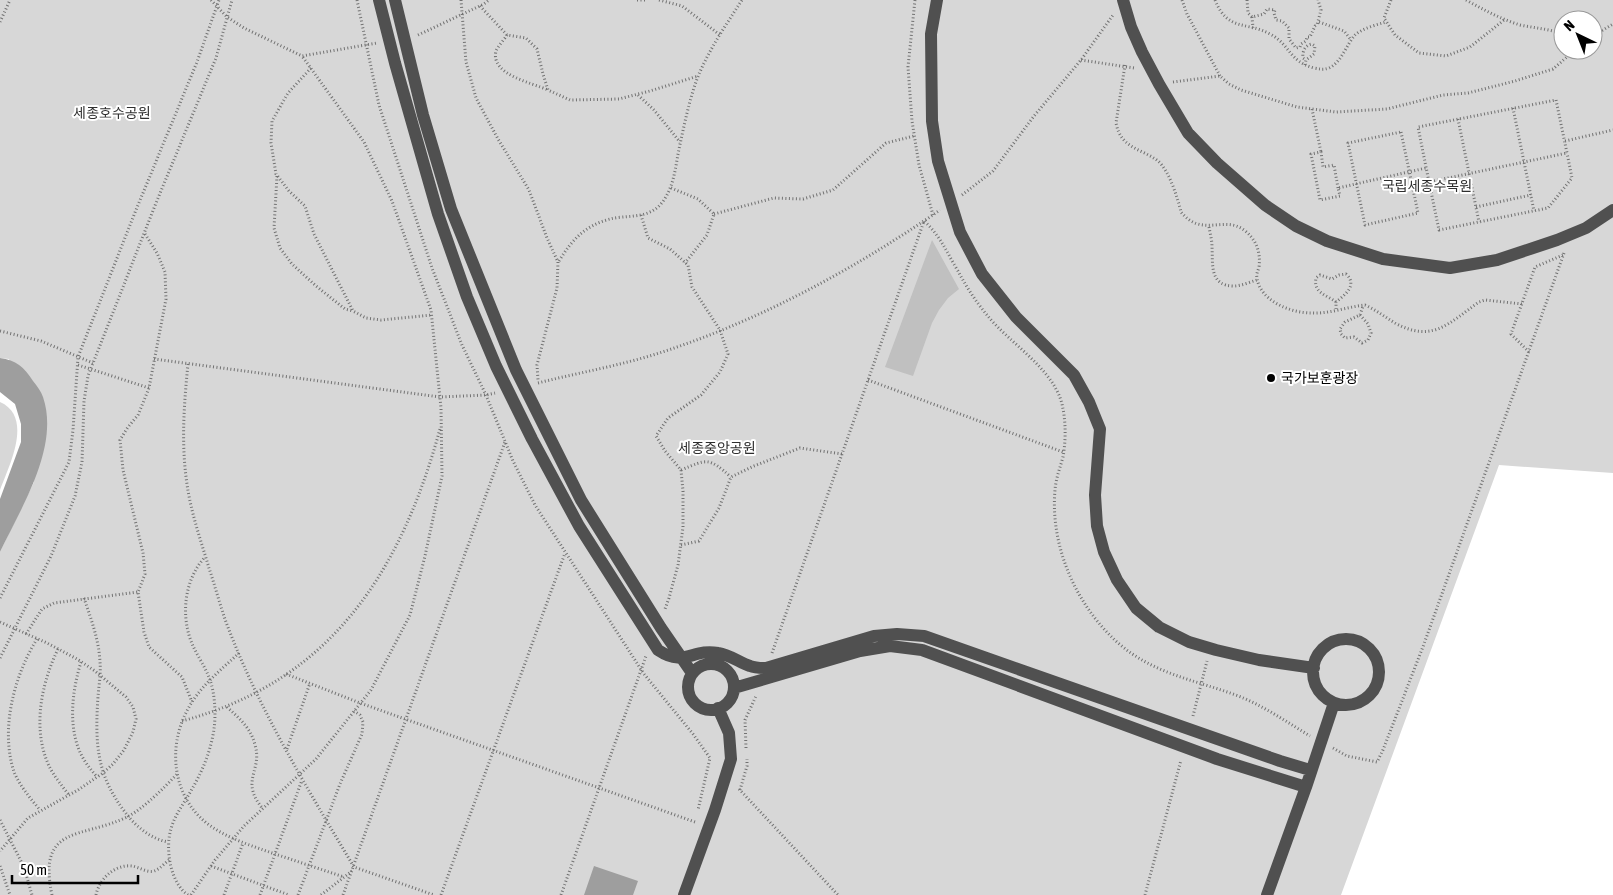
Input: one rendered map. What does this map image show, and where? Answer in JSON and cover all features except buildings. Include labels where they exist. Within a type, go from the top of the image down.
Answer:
[{"type":"lane","points":[[379,0],[438,214],[467,296],[496,366],[579,526],[658,650],[669,657],[682,658],[700,653],[716,652],[734,657],[764,674],[860,651],[890,646],[922,650],[1185,747],[1306,787]]},
{"type":"lane","points":[[395,0],[423,115],[451,209],[524,386],[581,500],[658,624],[692,673]]},
{"type":"lane","points":[[937,0],[931,34],[932,121],[938,161],[960,232],[982,274],[1016,317],[1074,375],[1089,402],[1100,428],[1095,495],[1097,526],[1104,552],[1116,580],[1136,608],[1159,627],[1189,642],[1259,660],[1314,668]]},
{"type":"lane","points":[[1123,1],[1131,27],[1156,79],[1188,133],[1217,163],[1265,205],[1296,226],[1327,241],[1384,259],[1450,268],[1497,260],[1571,234],[1586,228],[1613,210]]},
{"type":"lane","points":[[734,688],[764,674],[874,636],[897,634],[924,636],[1310,770]]},
{"type":"lane","points":[[1348,639],[1358,641],[1368,647],[1376,656],[1380,677],[1370,696],[1361,702],[1351,705],[1340,705],[1322,695],[1316,687],[1313,676],[1314,668],[1318,654],[1326,646],[1336,640],[1348,639]]},
{"type":"lane","points":[[703,664],[718,664],[729,673],[733,680],[734,688],[728,702],[718,708],[706,709],[692,701],[687,687],[692,673],[703,664]]},
{"type":"lane","points":[[1267,895],[1334,703]]},
{"type":"lane","points":[[684,895],[731,758],[730,733],[718,708]]},
{"type":"path","points":[[0,22],[10,0]]},
{"type":"path","points":[[206,557],[191,578],[187,589],[186,612],[189,636],[210,680],[214,730],[209,753],[199,777],[176,815],[169,842],[172,868],[177,882],[183,892],[190,895],[234,839],[316,759],[371,690],[410,615],[442,476],[440,397],[432,315],[392,201],[364,142],[302,56],[244,28],[227,17],[211,0]]},
{"type":"path","points":[[0,598],[69,462],[78,357],[197,62],[218,0]]},
{"type":"path","points":[[0,658],[51,556],[75,496],[82,462],[84,401],[88,376],[216,58],[232,0]]},
{"type":"path","points":[[461,0],[466,62],[476,98],[529,190],[558,262],[557,288],[537,364],[538,383]]},
{"type":"path","points":[[404,38],[418,35],[480,6],[488,0]]},
{"type":"path","points":[[637,0],[647,0]]},
{"type":"path","points":[[659,0],[682,6],[720,35]]},
{"type":"path","points":[[558,262],[571,242],[584,230],[610,219],[637,217],[658,207],[671,188],[699,76],[720,35],[742,0]]},
{"type":"path","points":[[915,0],[908,68],[914,136],[919,165],[933,215]]},
{"type":"path","points":[[1182,0],[1187,14],[1220,76],[1229,84],[1241,90],[1297,107],[1336,112],[1387,109],[1443,95],[1468,93],[1515,81],[1553,69],[1563,60]]},
{"type":"path","points":[[1215,0],[1221,13],[1231,21],[1239,25],[1261,29],[1280,39],[1301,64],[1322,70],[1331,67],[1343,54],[1355,35],[1372,26],[1386,22]]},
{"type":"path","points":[[1247,0],[1248,13],[1252,17],[1254,28]]},
{"type":"path","points":[[1252,17],[1264,14],[1267,10],[1275,10],[1276,20],[1282,21],[1289,28],[1289,39],[1296,48],[1300,47],[1307,37],[1310,37],[1310,34],[1319,22],[1321,10],[1318,0]]},
{"type":"path","points":[[1392,0],[1384,18],[1386,22],[1395,35],[1419,53],[1446,56],[1470,47],[1504,20]]},
{"type":"path","points":[[1466,0],[1504,20],[1553,30]]},
{"type":"path","points":[[524,386],[656,354],[742,323],[848,268],[924,221],[993,171],[1034,116],[1081,60],[1123,1]]},
{"type":"path","points":[[480,6],[507,35],[526,38],[538,49],[548,90]]},
{"type":"path","points":[[1319,22],[1344,31],[1352,40]]},
{"type":"path","points":[[507,35],[496,52],[497,63],[509,76],[570,100],[619,99],[699,76]]},
{"type":"path","points":[[302,56],[390,41]]},
{"type":"path","points":[[1305,65],[1306,60],[1314,54],[1315,46],[1312,44],[1303,51],[1303,58],[1306,60]]},
{"type":"path","points":[[1081,60],[1125,66],[1156,79],[1220,76]]},
{"type":"path","points":[[1125,66],[1116,123],[1117,130],[1123,140],[1131,147],[1159,162],[1168,177],[1180,212],[1184,217],[1192,222],[1208,227],[1221,224],[1238,225],[1252,238],[1259,252],[1257,280],[1262,291],[1269,298],[1290,309],[1312,313],[1363,306],[1372,308],[1397,324],[1411,330],[1426,331],[1444,328],[1479,302],[1485,300],[1522,304]]},
{"type":"path","points":[[311,68],[288,93],[272,120],[270,143],[278,176],[274,228],[280,248],[292,264],[345,309],[366,318],[381,320],[432,315]]},
{"type":"path","points":[[638,94],[681,143]]},
{"type":"path","points":[[1556,100],[1572,178],[1548,208],[1439,230],[1418,128],[1513,108],[1556,100]]},
{"type":"path","points":[[1513,108],[1534,211]]},
{"type":"path","points":[[1312,109],[1321,152],[1324,167],[1334,165],[1340,196],[1320,200],[1311,154],[1321,152]]},
{"type":"path","points":[[1458,119],[1479,222]]},
{"type":"path","points":[[1565,142],[1613,130]]},
{"type":"path","points":[[1401,132],[1418,213],[1365,224],[1356,184],[1348,143],[1401,132]]},
{"type":"path","points":[[714,214],[774,198],[804,199],[833,190],[886,144],[914,136]]},
{"type":"path","points":[[1429,182],[1567,153]]},
{"type":"path","points":[[1338,188],[1426,168]]},
{"type":"path","points":[[278,176],[305,206],[314,234],[353,312]]},
{"type":"path","points":[[671,188],[698,200],[714,214]]},
{"type":"path","points":[[1476,207],[1532,195]]},
{"type":"path","points":[[685,263],[707,235],[714,214]]},
{"type":"path","points":[[641,215],[648,238],[670,248],[688,265],[692,287],[720,330],[728,354],[720,372],[700,394],[668,418],[656,436],[680,470],[683,491],[683,527],[678,564],[670,598],[658,624]]},
{"type":"path","points":[[924,221],[935,231],[959,274],[988,316],[1039,367],[1052,383],[1061,402],[1064,418],[1063,452],[1055,491],[1057,525],[1068,573],[1082,602],[1094,618],[1117,642],[1131,653],[1164,672],[1240,697],[1256,704],[1320,742],[1348,756],[1377,762],[1424,644],[1571,234]]},
{"type":"path","points":[[746,750],[746,720],[924,221]]},
{"type":"path","points":[[1208,227],[1212,242],[1212,268],[1214,276],[1219,281],[1235,286],[1257,280]]},
{"type":"path","points":[[144,233],[157,253],[165,272],[166,298],[149,388],[138,415],[120,440],[123,470],[142,553],[145,574],[138,592],[140,615],[149,647],[182,677],[192,702]]},
{"type":"path","points":[[1529,352],[1511,334],[1535,267],[1563,255]]},
{"type":"path","points":[[1346,274],[1351,280],[1352,284],[1347,293],[1336,302],[1319,292],[1316,288],[1316,278],[1320,275],[1332,279],[1346,274]]},
{"type":"path","points":[[1336,302],[1336,310]]},
{"type":"path","points":[[1360,315],[1368,324],[1371,333],[1368,340],[1362,343],[1354,337],[1345,338],[1341,334],[1340,329],[1345,322],[1360,315],[1363,306]]},
{"type":"path","points":[[0,331],[41,341],[93,363]]},
{"type":"path","points":[[154,359],[440,397],[486,395],[508,389]]},
{"type":"path","points":[[188,364],[183,417],[187,484],[192,510],[226,622],[257,692],[302,780],[354,867],[434,895]]},
{"type":"path","points":[[78,365],[149,388]]},
{"type":"path","points":[[868,380],[1063,452]]},
{"type":"path","points":[[182,721],[214,712],[257,692],[286,674],[333,636],[362,602],[384,569],[405,529],[421,490],[441,423]]},
{"type":"path","points":[[343,895],[505,442]]},
{"type":"path","points":[[681,545],[699,541],[719,508],[731,477],[800,448],[842,454]]},
{"type":"path","points":[[680,470],[702,461],[715,463],[731,477]]},
{"type":"path","points":[[441,895],[565,553]]},
{"type":"path","points":[[26,634],[42,609],[54,603],[138,592]]},
{"type":"path","points":[[84,598],[98,645],[100,675],[98,746],[102,773],[108,789],[128,816],[150,836],[169,842]]},
{"type":"path","points":[[0,622],[58,649],[100,675],[126,697],[133,707],[136,719],[133,732],[114,764],[69,795],[28,818],[0,851]]},
{"type":"path","points":[[37,639],[26,656],[11,699],[7,716],[7,737],[8,753],[14,772],[25,792],[40,810]]},
{"type":"path","points":[[561,895],[652,642]]},
{"type":"path","points":[[1189,729],[1202,685],[1209,648]]},
{"type":"path","points":[[58,649],[46,680],[41,702],[40,724],[49,766],[69,795]]},
{"type":"path","points":[[239,653],[200,690],[182,721],[177,737],[178,784],[186,800],[202,820],[214,828],[243,843],[344,877]]},
{"type":"path","points":[[81,662],[77,675],[73,711],[75,736],[83,758],[97,777]]},
{"type":"path","points":[[286,674],[695,822]]},
{"type":"path","points":[[286,750],[310,683]]},
{"type":"path","points":[[227,706],[246,725],[256,746],[251,785],[254,795],[263,809]]},
{"type":"path","points":[[298,895],[326,820],[362,734],[363,722],[360,715],[354,711]]},
{"type":"path","points":[[1145,895],[1185,747]]},
{"type":"path","points":[[710,758],[838,895]]},
{"type":"path","points":[[740,790],[747,766],[747,758]]},
{"type":"path","points":[[52,895],[48,868],[50,858],[58,844],[67,837],[81,831],[128,816],[157,793],[177,773]]},
{"type":"path","points":[[260,895],[302,780]]},
{"type":"path","points":[[0,820],[24,867],[32,895]]},
{"type":"path","points":[[224,895],[243,843]]},
{"type":"path","points":[[96,895],[97,886],[110,873],[121,866],[133,866],[148,871],[155,871],[170,858]]},
{"type":"path","points":[[0,866],[10,895]]},
{"type":"path","points":[[211,866],[289,895]]},
{"type":"path","points":[[321,895],[352,871]]},
{"type":"green space","name":"세종중앙공원","points":[[0,0],[1613,0],[1613,473],[1499,465],[1341,895],[0,895],[0,552],[34,482],[9,359],[0,358]]},
{"type":"green space","points":[[0,402],[10,409],[16,419],[17,430],[13,456],[0,490]]},
{"type":"shaded area","points":[[0,358],[15,362],[26,372],[42,395],[47,416],[46,436],[36,477],[0,552],[0,499],[21,442],[21,424],[15,404],[0,392]]},
{"type":"shaded area","points":[[594,866],[638,881],[633,895],[584,895]]},
{"type":"place","name":"국가보훈광장","points":[[1271,378]]},
{"type":"park label","name":"세종호수공원","points":[[112,113]]},
{"type":"park label","name":"국립세종수목원","points":[[1427,186]]}]
